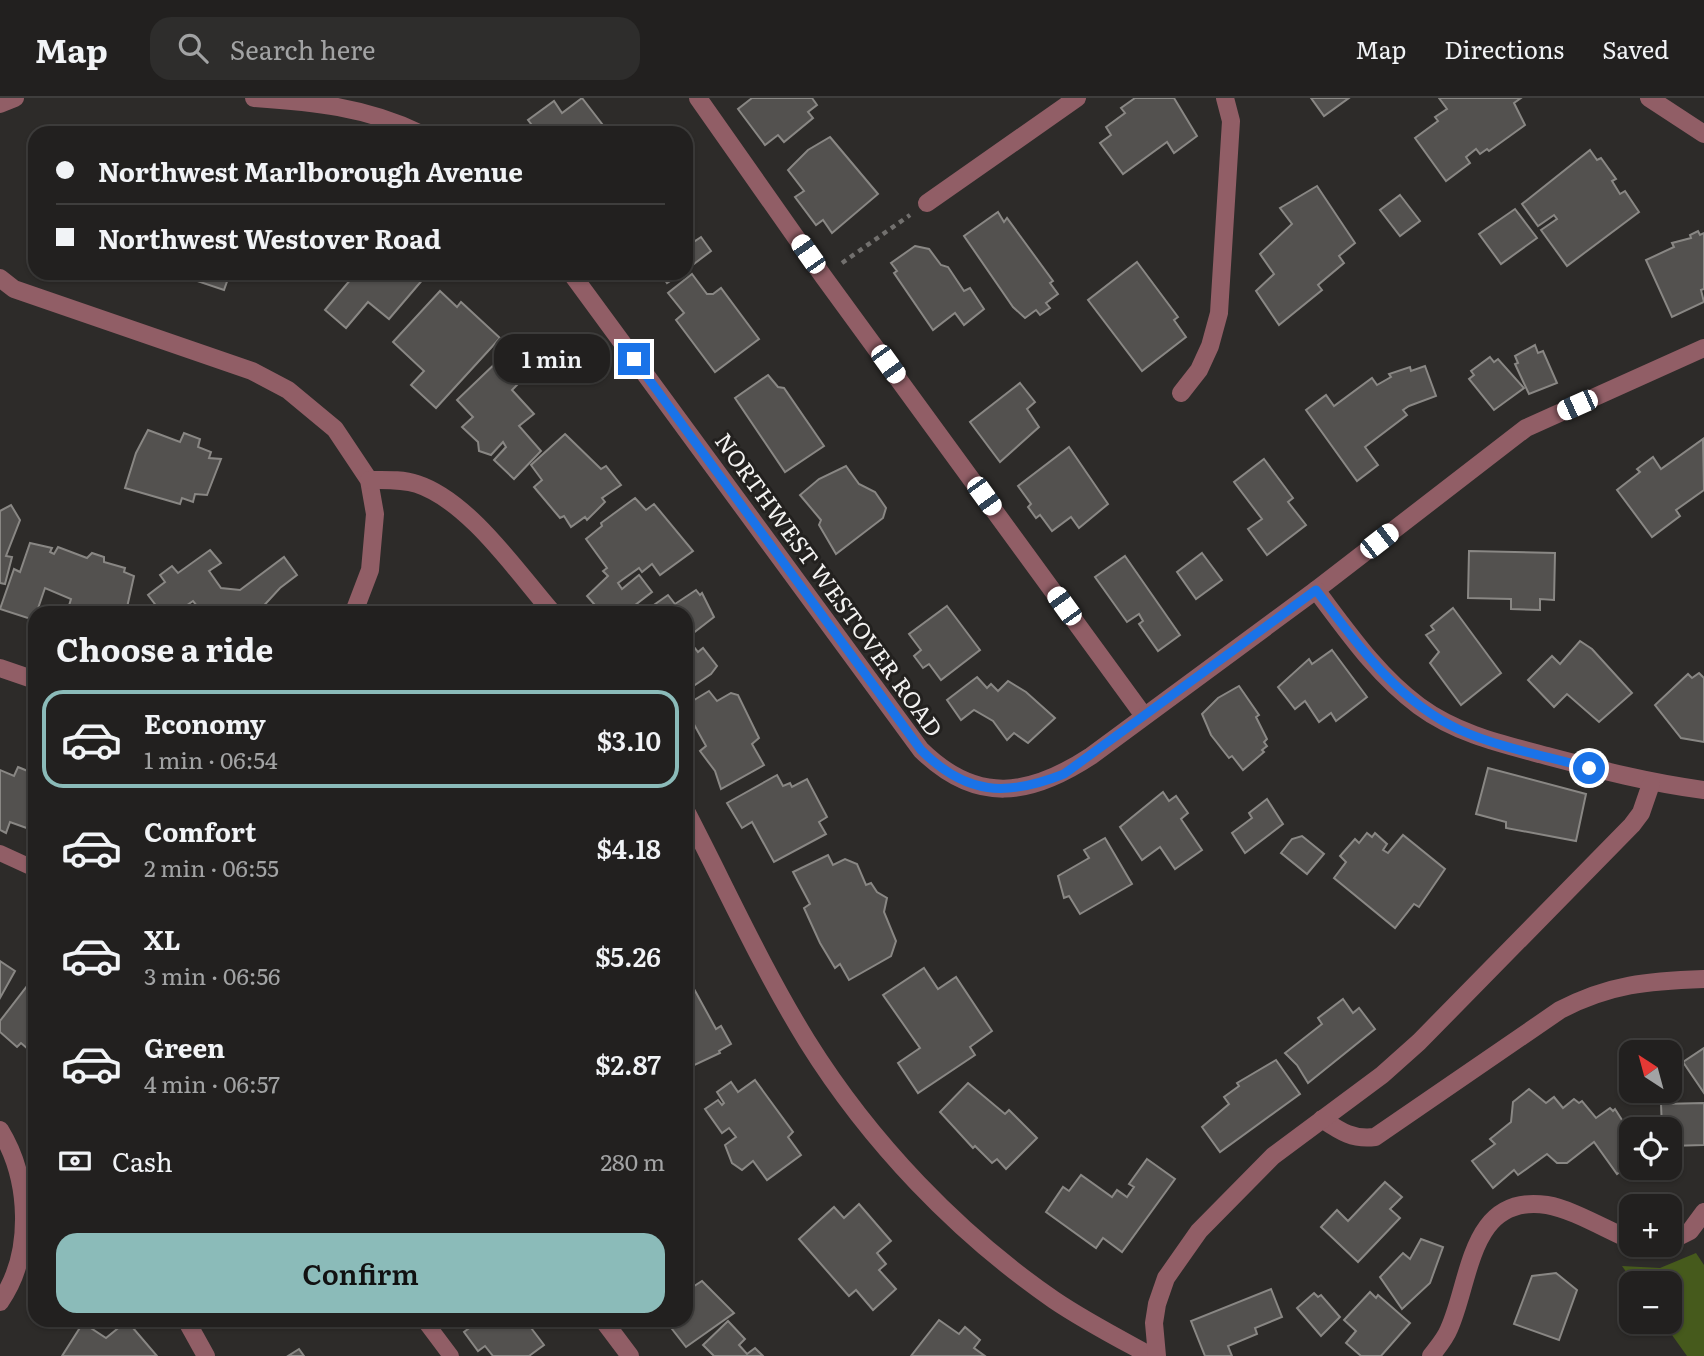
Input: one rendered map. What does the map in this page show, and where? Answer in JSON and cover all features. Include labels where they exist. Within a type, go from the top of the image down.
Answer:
[{"type":"street","points":[[0,104],[15,98]]},
{"type":"street","points":[[254,98],[315,102],[362,110],[402,126]]},
{"type":"street","points":[[698,98],[823,276],[1144,716]]},
{"type":"street","points":[[928,203],[1077,98]]},
{"type":"street","points":[[1181,393],[1199,370],[1210,346],[1219,313],[1231,130],[1225,98]]},
{"type":"street","points":[[1649,98],[1704,134]]},
{"type":"street","points":[[0,278],[14,289],[252,370],[288,390],[335,429],[369,480],[375,514],[370,570],[356,606]]},
{"type":"street","name":"NORTHWEST WESTOVER ROAD","points":[[576,280],[921,750],[956,779],[979,787],[1022,788],[1064,774],[1316,590],[1526,428],[1704,348]]},
{"type":"street","points":[[369,480],[417,484],[454,505],[547,606]]},
{"type":"street","points":[[1316,590],[1381,671],[1418,705],[1439,719],[1481,738],[1651,783],[1704,790]]},
{"type":"street","points":[[0,668],[28,678]]},
{"type":"street","points":[[1157,1356],[1154,1323],[1157,1304],[1166,1278],[1199,1231],[1273,1156],[1409,1051],[1632,825],[1641,813],[1651,783]]},
{"type":"street","points":[[693,824],[791,1013],[871,1130],[930,1194],[990,1251],[1055,1301],[1151,1356]]},
{"type":"street","points":[[1322,1119],[1359,1139],[1375,1137],[1560,1010],[1585,997],[1622,984],[1704,978]]},
{"type":"street","points":[[0,1130],[28,1177],[19,1260],[0,1302]]},
{"type":"street","points":[[1431,1356],[1449,1330],[1478,1238],[1496,1217],[1520,1206],[1550,1205],[1619,1235]]},
{"type":"street","points":[[1682,1235],[1690,1231],[1704,1212]]},
{"type":"street","points":[[190,1327],[206,1356]]},
{"type":"street","points":[[608,1327],[630,1356]]},
{"type":"lane","points":[[0,853],[28,866]]},
{"type":"lane","points":[[429,1327],[451,1356]]},
{"type":"path","points":[[823,276],[928,203]]},
{"type":"green space","points":[[1696,1253],[1704,1265],[1704,1356],[1687,1356],[1671,1334],[1682,1334],[1682,1271],[1626,1271],[1622,1266],[1660,1268]]},
{"type":"building","points":[[582,98],[604,126],[533,126],[528,120],[554,101],[562,113]]},
{"type":"building","points":[[752,98],[812,98],[817,105],[808,112],[813,118],[784,142],[778,135],[765,145],[738,109]]},
{"type":"building","points":[[1135,98],[1174,98],[1197,136],[1174,153],[1167,142],[1123,174],[1100,143],[1111,135],[1106,127],[1125,113],[1121,108]]},
{"type":"building","points":[[1311,98],[1349,98],[1324,116]]},
{"type":"building","points":[[1439,98],[1521,98],[1514,103],[1525,125],[1489,151],[1487,149],[1480,154],[1476,149],[1466,157],[1470,163],[1446,181],[1415,138],[1438,121],[1435,117],[1447,109]]},
{"type":"building","points":[[830,137],[878,194],[832,233],[823,220],[816,225],[795,197],[804,191],[788,170],[808,150]]},
{"type":"building","points":[[1590,150],[1597,160],[1601,158],[1616,179],[1612,181],[1620,194],[1625,191],[1639,212],[1567,266],[1541,230],[1557,219],[1554,215],[1538,226],[1522,204]]},
{"type":"building","points":[[1317,186],[1355,243],[1339,256],[1344,263],[1318,285],[1322,290],[1279,325],[1256,291],[1274,274],[1260,254],[1292,224],[1280,208]]},
{"type":"building","points":[[1400,195],[1420,221],[1400,236],[1380,210]]},
{"type":"building","points":[[1515,209],[1537,238],[1501,264],[1479,234]]},
{"type":"building","points":[[998,212],[1004,222],[1007,218],[1053,281],[1050,283],[1058,294],[1046,303],[1050,308],[1040,315],[1036,310],[1025,318],[1013,307],[964,236]]},
{"type":"building","points":[[1698,231],[1700,235],[1704,233],[1704,289],[1701,290],[1704,302],[1672,317],[1646,260],[1674,247],[1672,243],[1691,238],[1690,235]]},
{"type":"building","points":[[701,237],[711,251],[693,265],[693,238],[695,241]]},
{"type":"building","points":[[915,246],[929,249],[941,265],[948,267],[964,291],[970,288],[984,309],[964,325],[955,313],[933,330],[894,273],[897,271],[891,263]]},
{"type":"building","points":[[1137,262],[1178,317],[1174,320],[1186,337],[1142,371],[1088,300]]},
{"type":"building","points":[[693,275],[707,294],[713,294],[721,288],[759,339],[715,372],[676,320],[684,313],[668,293],[684,280],[693,280]]},
{"type":"building","points":[[194,280],[228,280],[224,290]]},
{"type":"building","points":[[350,280],[422,280],[389,319],[368,302],[346,328],[325,310]]},
{"type":"building","points":[[440,291],[457,307],[461,302],[500,338],[436,408],[411,385],[424,371],[393,342]]},
{"type":"building","points":[[1535,345],[1538,353],[1543,351],[1557,383],[1529,394],[1515,364],[1518,363],[1515,356]]},
{"type":"building","points":[[1490,357],[1494,362],[1498,359],[1524,388],[1494,410],[1469,379],[1474,375],[1471,371]]},
{"type":"building","points":[[501,358],[522,380],[512,390],[534,414],[519,426],[541,451],[514,479],[494,460],[506,447],[503,442],[491,455],[479,451],[478,442],[462,427],[473,417],[457,400]]},
{"type":"building","points":[[1425,366],[1436,396],[1403,410],[1407,415],[1365,447],[1378,465],[1357,481],[1306,410],[1326,395],[1334,406],[1372,378],[1377,385],[1391,377],[1389,374],[1410,367],[1411,371]]},
{"type":"building","points":[[768,375],[778,387],[784,388],[824,446],[785,472],[735,398]]},
{"type":"building","points":[[1020,383],[1035,402],[1027,409],[1039,427],[1000,462],[970,422]]},
{"type":"building","points":[[148,430],[180,442],[184,433],[200,439],[198,447],[211,452],[209,458],[221,459],[207,495],[195,494],[193,502],[182,498],[180,504],[125,488],[136,453]]},
{"type":"building","points":[[565,434],[601,469],[606,466],[621,485],[602,498],[605,502],[587,520],[585,517],[571,527],[564,516],[560,518],[534,487],[542,480],[531,465]]},
{"type":"building","points":[[1703,439],[1704,490],[1676,510],[1680,516],[1652,537],[1617,490],[1640,472],[1637,469],[1653,457],[1661,469]]},
{"type":"building","points":[[1069,447],[1108,504],[1079,528],[1071,517],[1052,531],[1040,515],[1036,518],[1028,507],[1031,504],[1018,486]]},
{"type":"building","points":[[1264,459],[1293,498],[1288,502],[1306,525],[1267,555],[1248,529],[1262,519],[1234,482]]},
{"type":"building","points":[[846,466],[859,484],[875,492],[886,508],[883,518],[836,554],[819,525],[821,520],[800,495],[819,479]]},
{"type":"building","points":[[635,498],[646,510],[654,504],[693,551],[660,575],[652,564],[642,572],[639,568],[618,583],[622,589],[639,575],[652,592],[634,606],[596,606],[587,596],[608,576],[603,571],[607,568],[586,539],[602,526],[601,523]]},
{"type":"building","points":[[11,505],[20,520],[6,556],[12,557],[5,584],[0,583],[0,511]]},
{"type":"building","points":[[30,543],[52,548],[50,552],[54,554],[58,547],[87,558],[92,553],[104,557],[104,562],[125,568],[124,572],[134,576],[127,606],[69,606],[71,599],[45,588],[39,606],[28,606],[28,618],[0,609],[14,569],[20,572]]},
{"type":"building","points":[[210,550],[221,563],[209,571],[221,588],[240,590],[284,557],[297,575],[264,606],[197,606],[193,601],[186,606],[156,606],[148,595],[165,582],[160,575],[172,566],[178,573]]},
{"type":"building","points":[[1469,551],[1555,553],[1554,600],[1540,599],[1540,610],[1511,609],[1511,599],[1468,598]]},
{"type":"building","points":[[1202,553],[1222,580],[1196,599],[1177,572]]},
{"type":"building","points":[[1125,556],[1180,635],[1158,651],[1139,624],[1143,621],[1139,614],[1127,622],[1095,577]]},
{"type":"building","points":[[696,590],[700,595],[702,593],[714,617],[693,633],[693,606],[652,606],[668,595],[675,604]]},
{"type":"building","points":[[947,606],[980,650],[941,680],[929,664],[923,668],[914,656],[921,650],[909,634]]},
{"type":"building","points":[[1453,608],[1501,673],[1461,705],[1430,663],[1439,652],[1426,635],[1434,630],[1431,626]]},
{"type":"building","points":[[1580,641],[1592,649],[1632,693],[1599,722],[1567,694],[1554,707],[1528,680],[1552,656],[1560,664]]},
{"type":"building","points":[[693,646],[698,652],[703,648],[717,666],[711,674],[693,686]]},
{"type":"building","points":[[1332,650],[1367,697],[1336,721],[1331,713],[1319,722],[1305,701],[1295,709],[1278,687],[1309,659],[1312,664]]},
{"type":"building","points":[[1699,673],[1704,678],[1704,742],[1681,738],[1655,705],[1688,674],[1692,678]]},
{"type":"building","points":[[977,677],[987,688],[991,684],[998,691],[1008,681],[1026,692],[1055,718],[1028,743],[1014,733],[1007,740],[993,721],[974,710],[961,720],[947,700]]},
{"type":"building","points":[[1239,686],[1259,715],[1256,717],[1267,739],[1264,742],[1267,746],[1262,750],[1264,752],[1243,770],[1232,756],[1229,758],[1211,735],[1202,714],[1218,698]]},
{"type":"building","points":[[709,691],[717,701],[731,693],[738,695],[759,738],[752,744],[764,765],[721,789],[715,771],[700,751],[706,746],[693,723],[693,701]]},
{"type":"building","points":[[18,767],[28,771],[28,828],[10,822],[6,833],[0,830],[0,770],[14,776]]},
{"type":"building","points":[[1488,768],[1586,794],[1576,841],[1506,828],[1506,822],[1476,814]]},
{"type":"building","points":[[777,775],[783,786],[790,783],[792,787],[807,779],[827,817],[819,822],[826,834],[774,862],[752,822],[742,828],[727,803]]},
{"type":"building","points":[[1163,792],[1169,801],[1176,796],[1188,813],[1181,819],[1202,850],[1175,869],[1160,847],[1142,860],[1120,827]]},
{"type":"building","points":[[1267,799],[1283,824],[1245,853],[1232,833],[1252,818],[1249,813]]},
{"type":"building","points":[[1367,833],[1372,837],[1375,833],[1387,844],[1383,850],[1388,853],[1403,835],[1445,869],[1419,907],[1414,904],[1395,928],[1334,878],[1346,862],[1340,856],[1355,839],[1359,843]]},
{"type":"building","points":[[1302,836],[1324,854],[1307,874],[1281,853],[1292,839]]},
{"type":"building","points":[[1105,838],[1132,884],[1080,914],[1069,896],[1064,898],[1058,876],[1089,858],[1084,850]]},
{"type":"building","points":[[828,855],[833,865],[845,859],[857,864],[866,885],[871,883],[877,892],[887,898],[884,912],[896,941],[891,956],[849,980],[840,964],[835,968],[820,943],[804,908],[810,904],[793,872]]},
{"type":"building","points":[[0,961],[15,971],[0,998]]},
{"type":"building","points":[[924,968],[938,989],[956,977],[992,1031],[970,1047],[975,1055],[918,1093],[898,1063],[920,1048],[883,995]]},
{"type":"building","points":[[28,985],[28,1049],[21,1043],[17,1047],[0,1032],[0,1021]]},
{"type":"building","points":[[693,987],[716,1029],[721,1026],[731,1044],[719,1051],[720,1053],[693,1066]]},
{"type":"building","points":[[1343,999],[1353,1013],[1359,1008],[1375,1029],[1308,1083],[1297,1065],[1285,1053],[1322,1024],[1318,1018]]},
{"type":"building","points":[[1704,1048],[1704,1093],[1683,1062]]},
{"type":"building","points":[[1276,1060],[1300,1094],[1220,1152],[1202,1127],[1229,1104],[1224,1097],[1239,1086],[1237,1083]]},
{"type":"building","points":[[755,1080],[793,1132],[788,1137],[801,1155],[767,1180],[753,1161],[742,1170],[732,1163],[725,1145],[736,1137],[729,1128],[722,1133],[705,1109],[718,1100],[722,1105],[724,1103],[717,1092],[731,1082],[738,1092]]},
{"type":"building","points":[[968,1083],[1005,1114],[1009,1110],[1037,1138],[1006,1169],[997,1159],[992,1163],[975,1146],[973,1148],[940,1112]]},
{"type":"building","points":[[1529,1089],[1546,1103],[1554,1097],[1563,1108],[1574,1099],[1579,1103],[1582,1101],[1596,1118],[1610,1108],[1613,1111],[1615,1109],[1620,1117],[1619,1172],[1617,1174],[1594,1142],[1567,1163],[1557,1163],[1547,1154],[1518,1175],[1514,1170],[1493,1188],[1472,1161],[1495,1144],[1490,1139],[1511,1122],[1513,1102]]},
{"type":"building","points":[[1704,1103],[1704,1145],[1682,1146],[1682,1117],[1662,1117],[1661,1104]]},
{"type":"building","points":[[1147,1159],[1175,1179],[1122,1252],[1103,1238],[1096,1248],[1046,1212],[1063,1187],[1069,1191],[1081,1175],[1112,1197],[1117,1190],[1127,1197],[1134,1187],[1129,1184]]},
{"type":"building","points":[[1385,1182],[1402,1197],[1390,1209],[1400,1218],[1358,1262],[1321,1227],[1337,1210],[1348,1221]]},
{"type":"building","points":[[859,1204],[891,1241],[877,1253],[886,1264],[879,1270],[896,1289],[873,1310],[856,1290],[849,1296],[799,1239],[834,1207],[844,1218]]},
{"type":"building","points":[[1421,1239],[1443,1247],[1430,1283],[1402,1309],[1380,1277],[1403,1253],[1410,1259]]},
{"type":"building","points":[[1556,1273],[1577,1290],[1559,1340],[1514,1324],[1532,1276]]},
{"type":"building","points":[[702,1281],[734,1313],[686,1347],[670,1327],[693,1327],[693,1287]]},
{"type":"building","points":[[1271,1289],[1282,1317],[1255,1328],[1257,1334],[1228,1346],[1232,1356],[1205,1356],[1191,1321]]},
{"type":"building","points":[[1370,1292],[1376,1298],[1378,1295],[1410,1323],[1381,1356],[1361,1356],[1346,1343],[1356,1331],[1344,1320]]},
{"type":"building","points":[[1314,1293],[1318,1297],[1321,1295],[1340,1317],[1321,1336],[1297,1308]]},
{"type":"building","points":[[939,1320],[959,1334],[965,1327],[980,1340],[974,1348],[985,1356],[911,1356]]},
{"type":"building","points":[[728,1321],[745,1339],[739,1345],[747,1354],[755,1348],[763,1356],[714,1356],[703,1345]]},
{"type":"building","points":[[80,1327],[89,1327],[106,1338],[120,1327],[132,1327],[157,1356],[62,1356]]},
{"type":"building","points":[[471,1327],[530,1327],[544,1345],[529,1356],[493,1356],[485,1346],[478,1351],[464,1332]]},
{"type":"building","points":[[299,1349],[304,1356],[288,1356]]},
{"type":"route","points":[[634,359],[921,750],[956,779],[979,787],[1022,788],[1064,774],[1316,590],[1355,642],[1381,671],[1401,691],[1439,719],[1481,738],[1589,768]]}]
